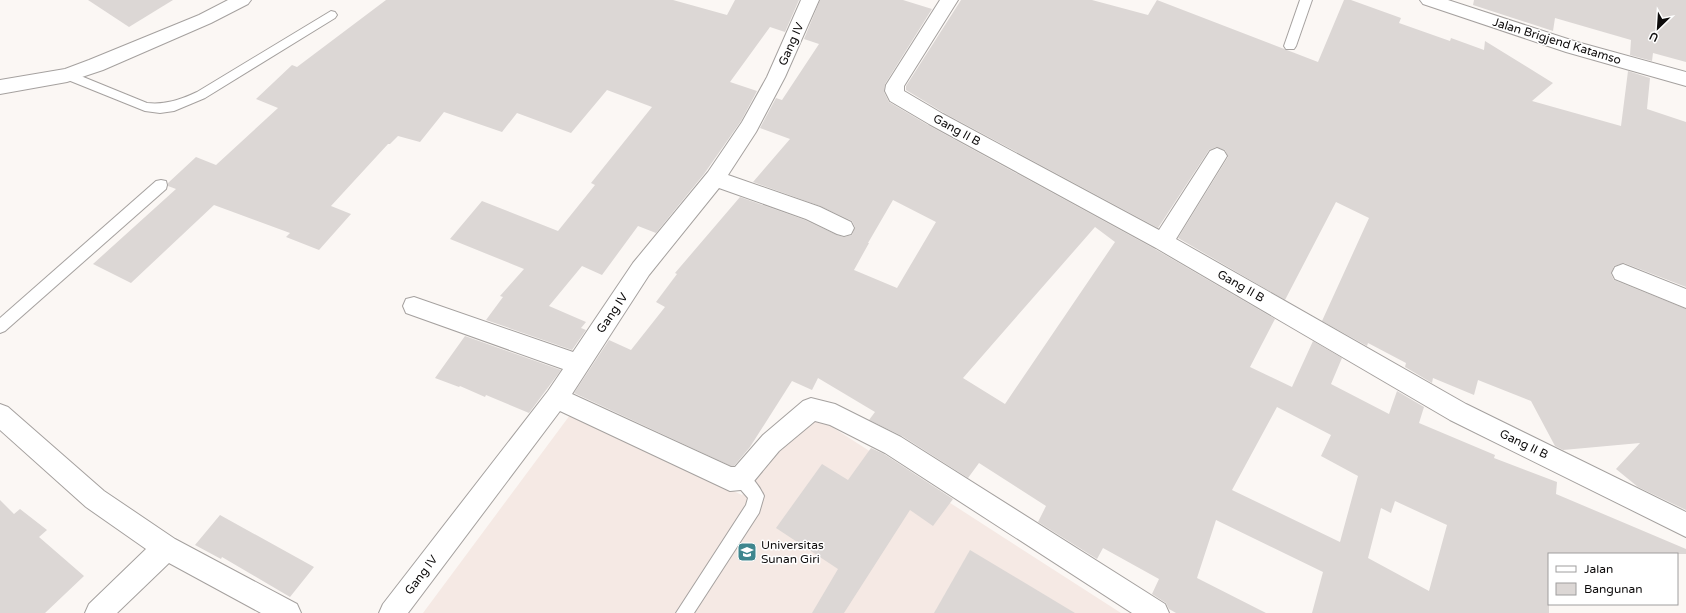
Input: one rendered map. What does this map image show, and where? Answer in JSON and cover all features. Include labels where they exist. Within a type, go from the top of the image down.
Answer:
[{"type":"street","points":[[0,87],[67,75],[96,65],[198,22],[242,0]]},
{"type":"street","name":"Gang IV","points":[[392,613],[556,398],[641,269],[715,178],[749,127],[776,77],[810,0]]},
{"type":"street","name":"Gang II B","points":[[949,0],[895,85],[894,91],[897,96],[943,123],[1163,242],[1458,412],[1686,525]]},
{"type":"street","name":"Jalan Brigjend Katamso","points":[[1429,0],[1572,47],[1686,79]]},
{"type":"street","points":[[1163,242],[1217,156]]},
{"type":"street","points":[[715,178],[814,213],[844,228]]},
{"type":"street","points":[[1623,273],[1686,299]]},
{"type":"street","points":[[414,306],[578,364]]},
{"type":"street","points":[[556,398],[730,479],[742,478],[771,443],[811,409],[835,415],[893,445],[1156,613]]},
{"type":"street","points":[[0,414],[95,499],[166,548],[288,613]]},
{"type":"street","points":[[98,613],[166,548]]},
{"type":"lane","points":[[1290,46],[1306,0]]},
{"type":"lane","points":[[67,75],[145,107],[166,109],[188,102],[201,95],[331,15]]},
{"type":"lane","points":[[0,327],[161,185]]},
{"type":"lane","points":[[684,613],[753,508],[756,496],[742,478]]},
{"type":"shaded area","name":"Universitas Sunan Giri","points":[[812,414],[1121,613],[423,613],[570,415],[742,495]]},
{"type":"building","points":[[88,0],[173,0],[129,27]]},
{"type":"building","points":[[386,0],[673,0],[727,15],[735,0],[799,0],[785,32],[770,27],[730,82],[757,91],[741,121],[704,174],[656,233],[638,226],[602,275],[582,266],[549,306],[586,322],[581,328],[586,330],[572,350],[486,320],[503,297],[500,296],[524,269],[450,239],[482,201],[558,231],[595,185],[591,183],[652,107],[607,90],[571,133],[517,113],[502,132],[444,112],[420,142],[398,136],[390,144],[388,144],[331,206],[351,214],[319,250],[286,237],[290,233],[214,205],[131,283],[93,264],[176,189],[168,186],[168,183],[196,157],[216,165],[278,108],[256,99],[292,65],[297,67]]},
{"type":"building","points":[[820,0],[903,0],[932,9],[885,84],[884,92],[889,102],[928,125],[1155,249],[1275,319],[1250,367],[1292,387],[1313,341],[1342,358],[1331,384],[1389,414],[1397,391],[1424,407],[1419,423],[1495,455],[1494,458],[1557,482],[1556,494],[1686,549],[1686,554],[1548,553],[1549,613],[1312,613],[1323,572],[1216,520],[1197,578],[1266,613],[1176,613],[1169,609],[1166,603],[1152,594],[1159,579],[1103,548],[1097,559],[1038,522],[1046,506],[979,463],[968,478],[902,436],[869,420],[875,412],[818,378],[812,390],[792,381],[750,447],[734,466],[731,466],[574,393],[609,340],[631,350],[665,307],[656,302],[677,274],[675,273],[740,197],[805,220],[837,235],[844,237],[852,235],[855,227],[852,221],[820,206],[753,182],[790,139],[760,128],[776,98],[782,100],[819,44],[804,39]],"holes":[[[893,200],[936,222],[897,288],[854,270]],[[1095,227],[1115,242],[1005,404],[963,378]],[[1277,407],[1331,435],[1321,456],[1358,476],[1340,542],[1232,490]],[[1395,501],[1447,525],[1429,591],[1368,558],[1381,508],[1391,513]]]},
{"type":"building","points":[[961,0],[1092,0],[1148,15],[1157,0],[1318,62],[1344,0],[1351,0],[1401,18],[1399,23],[1450,41],[1451,38],[1484,50],[1485,41],[1553,83],[1532,101],[1621,126],[1628,71],[1650,78],[1647,109],[1686,122],[1686,287],[1624,263],[1614,266],[1611,274],[1614,280],[1686,309],[1686,510],[1638,487],[1616,469],[1640,443],[1563,450],[1555,446],[1531,401],[1478,380],[1474,395],[1433,378],[1432,383],[1405,367],[1406,363],[1368,343],[1367,346],[1322,321],[1369,218],[1336,202],[1285,300],[1178,238],[1228,157],[1225,150],[1216,147],[1209,150],[1158,228],[944,113],[906,90],[906,86]]},
{"type":"building","points":[[1474,0],[1686,0],[1686,62],[1653,53],[1652,61],[1630,55],[1631,40],[1555,18],[1553,31],[1473,5]]},
{"type":"building","points":[[465,336],[561,370],[529,413],[486,395],[485,397],[460,386],[459,387],[435,378]]},
{"type":"building","points":[[871,448],[884,454],[953,499],[933,526],[910,510],[844,613],[812,613],[838,569],[776,528],[822,464],[848,480]]},
{"type":"building","points":[[0,500],[14,514],[20,509],[47,530],[39,537],[84,576],[45,613],[0,613]]},
{"type":"building","points":[[220,515],[314,567],[290,597],[222,557],[221,559],[195,545]]},
{"type":"building","points":[[970,550],[1075,613],[934,613]]},
{"type":"place","name":"Universitas Sunan Giri","points":[[747,552]]}]
